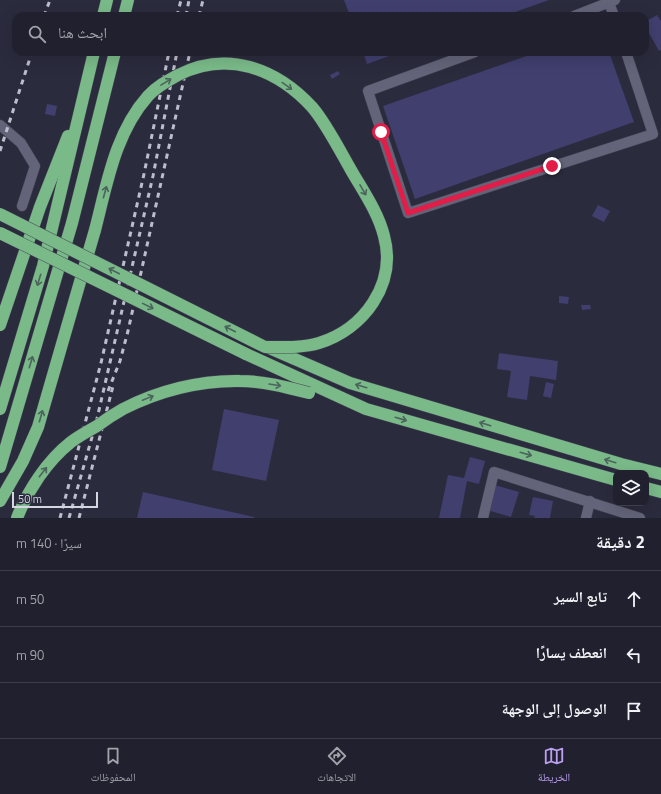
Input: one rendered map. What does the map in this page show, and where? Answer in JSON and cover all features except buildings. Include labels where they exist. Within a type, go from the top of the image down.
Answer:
[{"type":"highway","points":[[104,12],[107,0]]},
{"type":"highway","points":[[125,12],[128,0]]},
{"type":"highway","points":[[0,409],[43,266],[93,56]]},
{"type":"highway","points":[[0,467],[72,223],[114,56]]},
{"type":"highway","points":[[0,501],[23,461],[38,427],[122,135],[148,96],[164,83],[188,70],[207,64],[220,63],[244,65],[269,74],[287,85],[313,108],[340,151],[381,224],[385,238],[387,256],[385,274],[379,292],[370,309],[358,322],[338,336],[318,343],[293,346],[265,346]]},
{"type":"highway","points":[[0,325],[40,207],[85,92]]},
{"type":"highway","points":[[0,214],[265,346],[357,385],[621,464],[661,474]]},
{"type":"highway","points":[[0,233],[239,350],[310,389],[366,409],[613,479]]},
{"type":"highway","points":[[17,518],[36,481],[51,462],[71,442],[122,409],[151,397],[206,382],[240,381],[310,389]]},
{"type":"highway","points":[[649,489],[661,492]]},
{"type":"street","points":[[584,12],[611,1],[613,12]]},
{"type":"street","points":[[464,56],[368,91],[408,213],[653,134],[627,56]]},
{"type":"street","points":[[0,125],[21,143],[36,166],[22,206]]},
{"type":"street","points":[[483,518],[494,472],[640,518]]},
{"type":"street","points":[[586,518],[590,501]]},
{"type":"railway","points":[[46,12],[50,0]]},
{"type":"railway","points":[[178,12],[181,0]]},
{"type":"railway","points":[[187,12],[189,0]]},
{"type":"railway","points":[[200,12],[203,0]]},
{"type":"railway","points":[[0,151],[31,56]]},
{"type":"railway","points":[[60,518],[101,363],[144,174],[168,56]]},
{"type":"railway","points":[[69,518],[96,423],[153,176],[176,56]]},
{"type":"railway","points":[[108,391],[120,361],[128,331],[189,56]]},
{"type":"railway","points":[[79,518],[113,386]]},
{"type":"route","points":[[381,132],[408,213],[552,166]]}]
